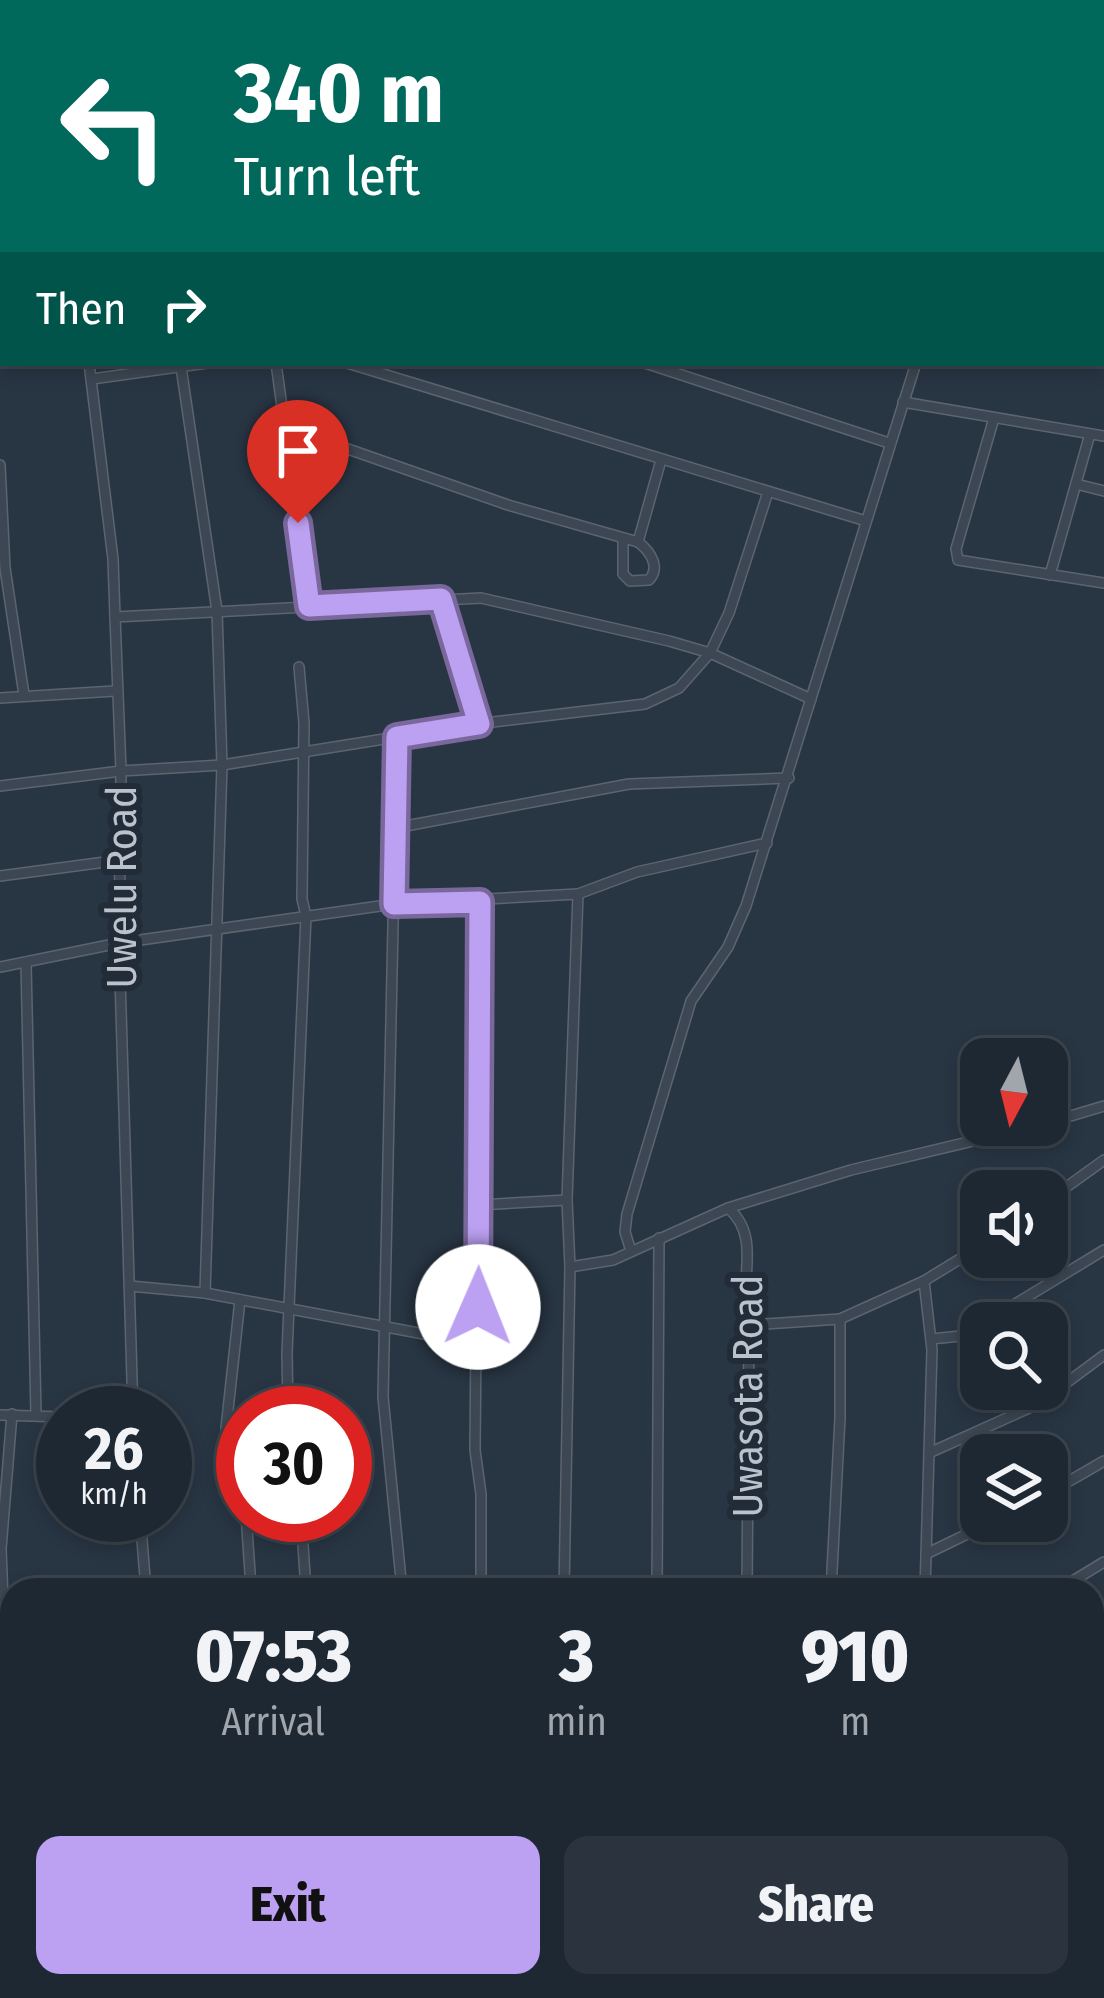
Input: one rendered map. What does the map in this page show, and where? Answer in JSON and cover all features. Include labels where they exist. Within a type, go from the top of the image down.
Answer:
[{"type":"street","name":"Uwelu Road","points":[[90,366],[115,617],[132,1386]]},
{"type":"street","points":[[92,379],[122,368],[188,366]]},
{"type":"street","points":[[276,366],[309,606]]},
{"type":"street","points":[[357,366],[866,520]]},
{"type":"street","points":[[654,366],[889,443]]},
{"type":"street","points":[[632,1251],[625,1232],[627,1214],[692,1001],[728,947],[767,843],[915,366]]},
{"type":"street","points":[[181,367],[218,610],[222,764],[205,1293]]},
{"type":"street","points":[[903,402],[1104,436]]},
{"type":"street","points":[[994,418],[956,550],[958,560],[1104,583]]},
{"type":"street","points":[[285,427],[508,505],[638,542],[651,555],[654,567],[649,580],[630,581],[622,574],[623,538]]},
{"type":"street","points":[[1050,575],[1090,434]]},
{"type":"street","points":[[638,542],[661,460]]},
{"type":"street","points":[[0,465],[5,603],[24,694]]},
{"type":"street","points":[[1076,484],[1104,491]]},
{"type":"street","points":[[0,786],[222,764],[645,704],[679,688],[710,653],[729,613],[768,493]]},
{"type":"street","points":[[115,617],[481,598],[710,653],[811,699]]},
{"type":"street","points":[[441,599],[479,724]]},
{"type":"street","points":[[288,1386],[306,916],[299,667]]},
{"type":"street","points":[[0,698],[116,691]]},
{"type":"street","points":[[397,737],[383,1397],[402,1578]]},
{"type":"street","points":[[395,828],[628,784],[788,778]]},
{"type":"street","points":[[0,967],[119,943],[394,904],[578,894],[637,872],[767,843]]},
{"type":"street","points":[[0,876],[120,860]]},
{"type":"street","points":[[564,1578],[567,1200],[578,894]]},
{"type":"street","points":[[480,902],[476,1450],[482,1494],[482,1578]]},
{"type":"street","points":[[3,1578],[6,1415],[36,1414],[26,963]]},
{"type":"street","points":[[1068,1117],[1104,1106]]},
{"type":"street","points":[[570,1267],[614,1260],[728,1208],[851,1170],[960,1144]]},
{"type":"street","points":[[1068,1187],[1104,1160]]},
{"type":"street","points":[[479,1205],[567,1200]]},
{"type":"street","name":"Uwasota Road","points":[[728,1208],[738,1217],[746,1237],[747,1578]]},
{"type":"street","points":[[657,1578],[659,1238]]},
{"type":"street","points":[[1019,1302],[1104,1250]]},
{"type":"street","points":[[749,1325],[839,1319],[924,1281],[960,1259]]},
{"type":"street","points":[[924,1281],[931,1340],[925,1578]]},
{"type":"street","points":[[130,1286],[205,1293],[477,1344]]},
{"type":"street","points":[[231,1386],[240,1300]]},
{"type":"street","points":[[832,1578],[840,1418],[839,1319]]},
{"type":"street","points":[[931,1340],[960,1336]]},
{"type":"street","points":[[928,1453],[1038,1404],[1104,1354]]},
{"type":"street","points":[[1068,1482],[1104,1461]]},
{"type":"street","points":[[926,1554],[960,1538]]},
{"type":"street","points":[[142,1542],[145,1578]]},
{"type":"street","points":[[248,1542],[250,1578]]},
{"type":"street","points":[[303,1542],[305,1578]]},
{"type":"street","points":[[1078,1578],[1104,1562]]},
{"type":"route","points":[[298,523],[309,606],[441,599],[479,724],[397,737],[394,904],[480,902],[478,1307]]}]
